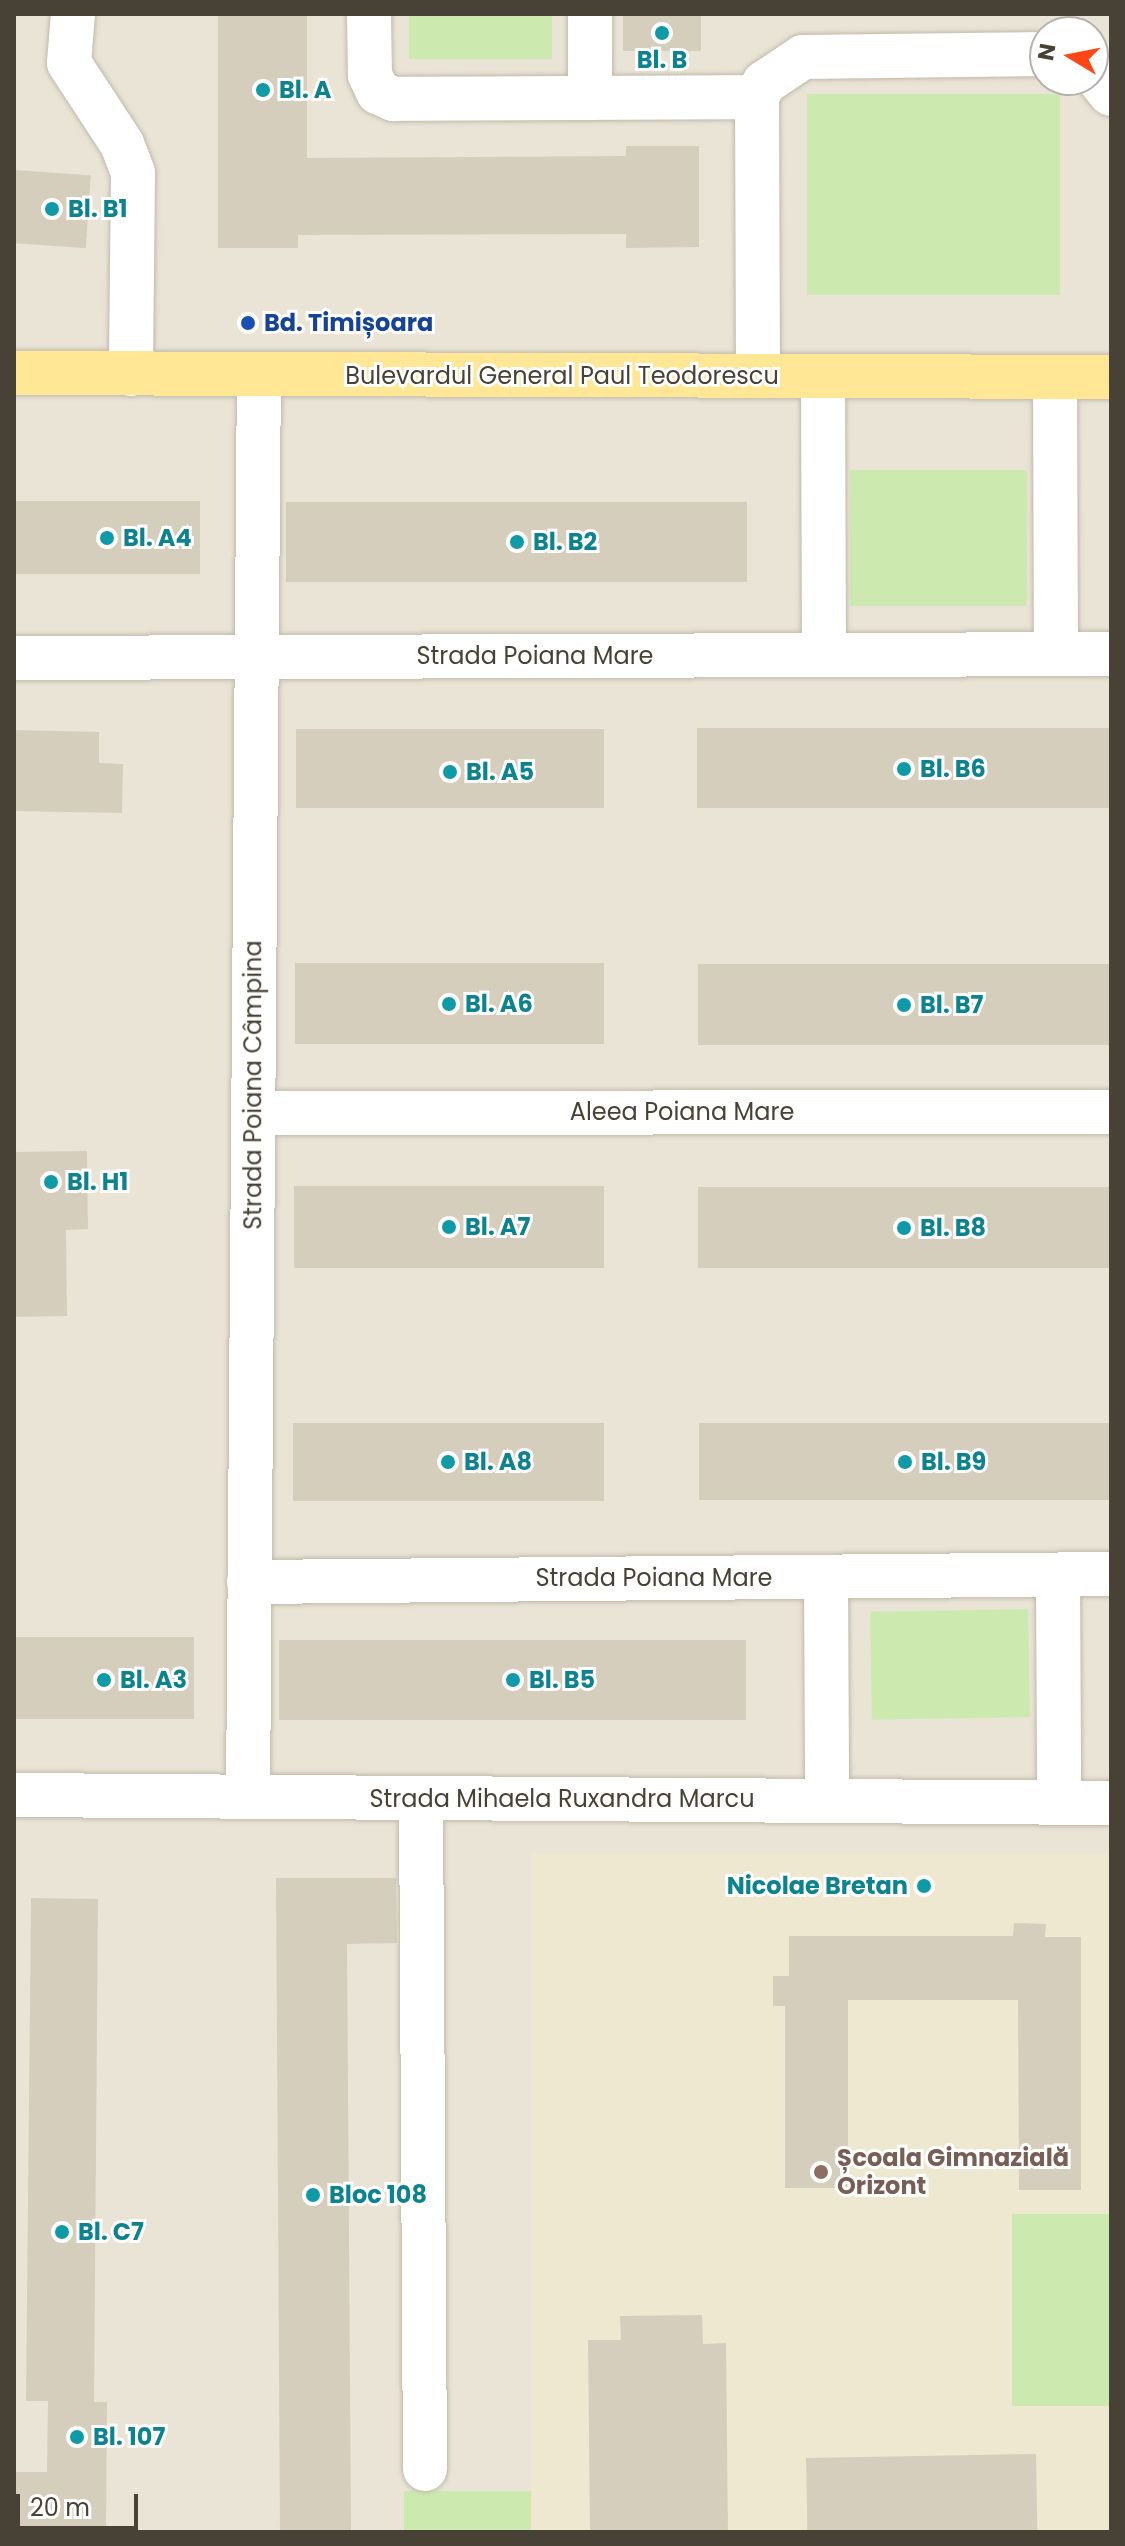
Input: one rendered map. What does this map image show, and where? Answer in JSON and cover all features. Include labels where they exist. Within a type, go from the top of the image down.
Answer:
[{"type":"main road","name":"Bulevardul General Paul Teodorescu","points":[[14,373],[1111,377]]},
{"type":"street","points":[[73,14],[69,63],[133,173],[131,374]]},
{"type":"street","points":[[369,14],[370,75],[378,92],[393,99],[757,97]]},
{"type":"street","points":[[590,14],[590,98]]},
{"type":"street","points":[[758,376],[757,97],[776,71],[803,57],[1029,54]]},
{"type":"street","name":"Strada Poiana Câmpina","points":[[248,1796],[259,374]]},
{"type":"street","points":[[823,377],[824,655]]},
{"type":"street","points":[[1055,377],[1056,654]]},
{"type":"street","name":"Strada Poiana Mare","points":[[14,658],[1111,654]]},
{"type":"street","name":"Aleea Poiana Mare","points":[[253,1113],[1111,1112]]},
{"type":"street","name":"Strada Poiana Mare","points":[[249,1582],[1111,1574]]},
{"type":"street","points":[[1058,1575],[1059,1802]]},
{"type":"street","points":[[826,1577],[827,1801]]},
{"type":"street","name":"Strada Mihaela Ruxandra Marcu","points":[[14,1795],[1111,1803]]},
{"type":"street","points":[[421,1798],[425,2469]]},
{"type":"shaded area","points":[[14,14],[1111,14],[1111,2532],[14,2532]]},
{"type":"shaded area","name":"Școala Gimnazială Orizont","points":[[531,1853],[1111,1853],[1111,2532],[531,2532]]},
{"type":"green space","points":[[409,14],[552,14],[552,59],[409,59]]},
{"type":"green space","points":[[807,94],[1060,96],[1060,295],[807,295]]},
{"type":"green space","points":[[850,470],[1027,470],[1027,606],[850,606]]},
{"type":"green space","points":[[1028,1609],[1030,1717],[872,1720],[870,1612]]},
{"type":"green space","points":[[1012,2214],[1111,2214],[1111,2406],[1012,2406]]},
{"type":"green space","points":[[404,2491],[531,2491],[531,2532],[404,2532]]},
{"type":"building","name":"Bl. A","points":[[218,14],[307,14],[307,158],[626,156],[626,146],[699,146],[699,247],[626,248],[626,234],[298,235],[298,248],[218,248]]},
{"type":"building","name":"Bl. B","points":[[623,14],[701,14],[701,51],[623,51]]},
{"type":"building","name":"Bl. B1","points":[[14,170],[91,175],[86,248],[14,243]]},
{"type":"building","name":"Bl. A4","points":[[14,501],[200,501],[200,574],[14,574]]},
{"type":"building","name":"Bl. B2","points":[[286,502],[747,502],[747,582],[286,582]]},
{"type":"building","name":"Bl. B6","points":[[697,728],[1111,728],[1111,808],[697,808]]},
{"type":"building","name":"Bl. A5","points":[[296,729],[604,729],[604,808],[296,808]]},
{"type":"building","points":[[14,730],[99,732],[99,763],[123,764],[122,813],[14,811]]},
{"type":"building","name":"Bl. A6","points":[[295,963],[604,963],[604,1044],[295,1044]]},
{"type":"building","name":"Bl. B7","points":[[698,964],[1111,964],[1111,1045],[698,1045]]},
{"type":"building","name":"Bl. H1","points":[[87,1151],[88,1229],[66,1230],[67,1316],[14,1317],[14,1152]]},
{"type":"building","name":"Bl. A7","points":[[294,1186],[604,1186],[604,1268],[294,1268]]},
{"type":"building","name":"Bl. B8","points":[[698,1187],[1111,1187],[1111,1268],[698,1268]]},
{"type":"building","name":"Bl. A8","points":[[293,1423],[604,1423],[604,1501],[293,1501]]},
{"type":"building","name":"Bl. B9","points":[[699,1423],[1111,1423],[1111,1500],[699,1500]]},
{"type":"building","name":"Bl. A3","points":[[14,1637],[194,1637],[194,1719],[14,1719]]},
{"type":"building","name":"Bl. B5","points":[[279,1640],[746,1640],[746,1720],[279,1720]]},
{"type":"building","name":"Bloc 108","points":[[276,1878],[396,1878],[397,1943],[347,1944],[351,2532],[280,2532]]},
{"type":"building","name":"Bl. C7","points":[[31,1898],[98,1899],[94,2402],[107,2402],[106,2532],[14,2532],[14,2472],[47,2472],[48,2401],[26,2401]]},
{"type":"building","points":[[1014,1923],[1046,1924],[1045,1937],[1081,1937],[1081,2190],[1019,2190],[1018,2000],[848,2000],[848,2188],[785,2188],[785,2006],[773,2006],[773,1976],[789,1976],[789,1936],[1013,1936]]},
{"type":"building","points":[[702,2315],[703,2344],[726,2343],[728,2532],[590,2532],[588,2340],[621,2340],[620,2316]]},
{"type":"building","points":[[1036,2454],[1037,2532],[807,2532],[806,2458]]},
{"type":"place","name":"Bl. B","points":[[662,33]]},
{"type":"place","name":"Bl. A","points":[[263,90]]},
{"type":"place","name":"Bl. B1","points":[[52,209]]},
{"type":"place","name":"Bd. Timișoara","points":[[248,323]]},
{"type":"place","name":"Bl. A4","points":[[107,538]]},
{"type":"place","name":"Bl. B2","points":[[517,542]]},
{"type":"place","name":"Bl. B6","points":[[904,769]]},
{"type":"place","name":"Bl. A5","points":[[450,772]]},
{"type":"place","name":"Bl. A6","points":[[449,1004]]},
{"type":"place","name":"Bl. B7","points":[[904,1005]]},
{"type":"place","name":"Bl. H1","points":[[51,1182]]},
{"type":"place","name":"Bl. A7","points":[[449,1227]]},
{"type":"place","name":"Bl. B8","points":[[904,1228]]},
{"type":"place","name":"Bl. A8","points":[[448,1462]]},
{"type":"place","name":"Bl. B9","points":[[905,1462]]},
{"type":"place","name":"Bl. A3","points":[[104,1680]]},
{"type":"place","name":"Bl. B5","points":[[513,1680]]},
{"type":"place","name":"Nicolae Bretan","points":[[924,1886]]},
{"type":"place","name":"Școala Gimnazială Orizont","points":[[821,2172]]},
{"type":"place","name":"Bloc 108","points":[[313,2195]]},
{"type":"place","name":"Bl. C7","points":[[62,2232]]},
{"type":"place","name":"Bl. 107","points":[[77,2437]]}]
